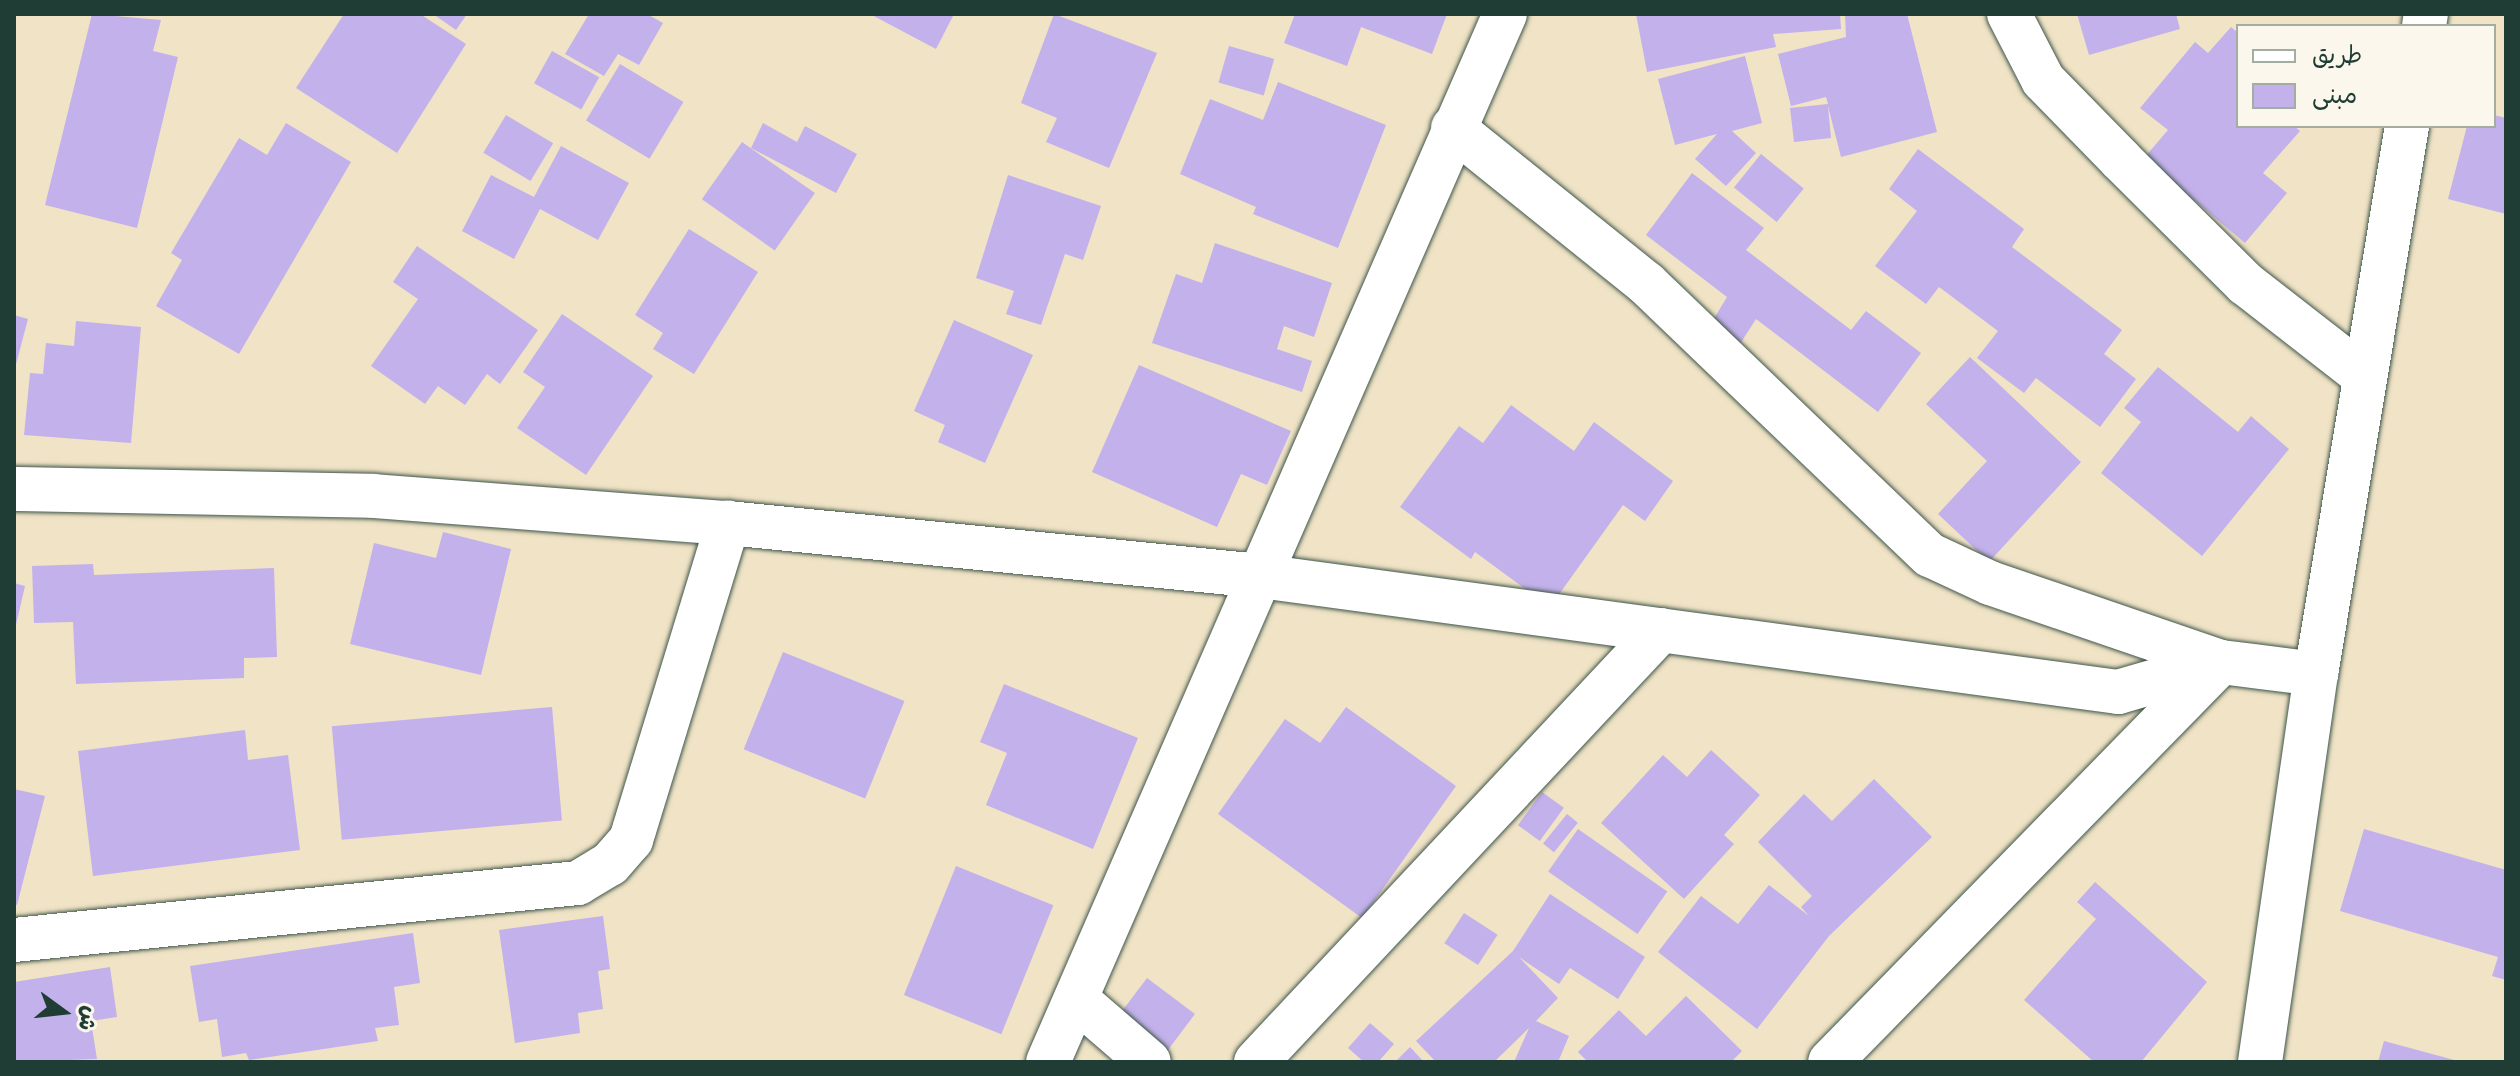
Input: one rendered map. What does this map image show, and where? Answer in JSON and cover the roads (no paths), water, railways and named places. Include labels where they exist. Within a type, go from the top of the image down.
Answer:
[{"type":"street","points":[[1048,1062],[1505,14]]},
{"type":"street","points":[[2009,14],[2043,80],[2246,284],[2364,376]]},
{"type":"street","points":[[1453,128],[1647,284],[1930,555],[1990,583],[2221,662],[2316,674]]},
{"type":"street","points":[[2260,1062],[2316,674],[2407,128]]},
{"type":"street","points":[[14,489],[374,496],[728,523],[1260,576],[2118,692],[2221,662]]},
{"type":"street","points":[[14,940],[578,883],[599,871],[631,840],[728,523]]},
{"type":"street","points":[[1256,1062],[1661,630]]},
{"type":"street","points":[[1830,1062],[2221,662]]},
{"type":"street","points":[[1076,999],[1149,1062]]}]
